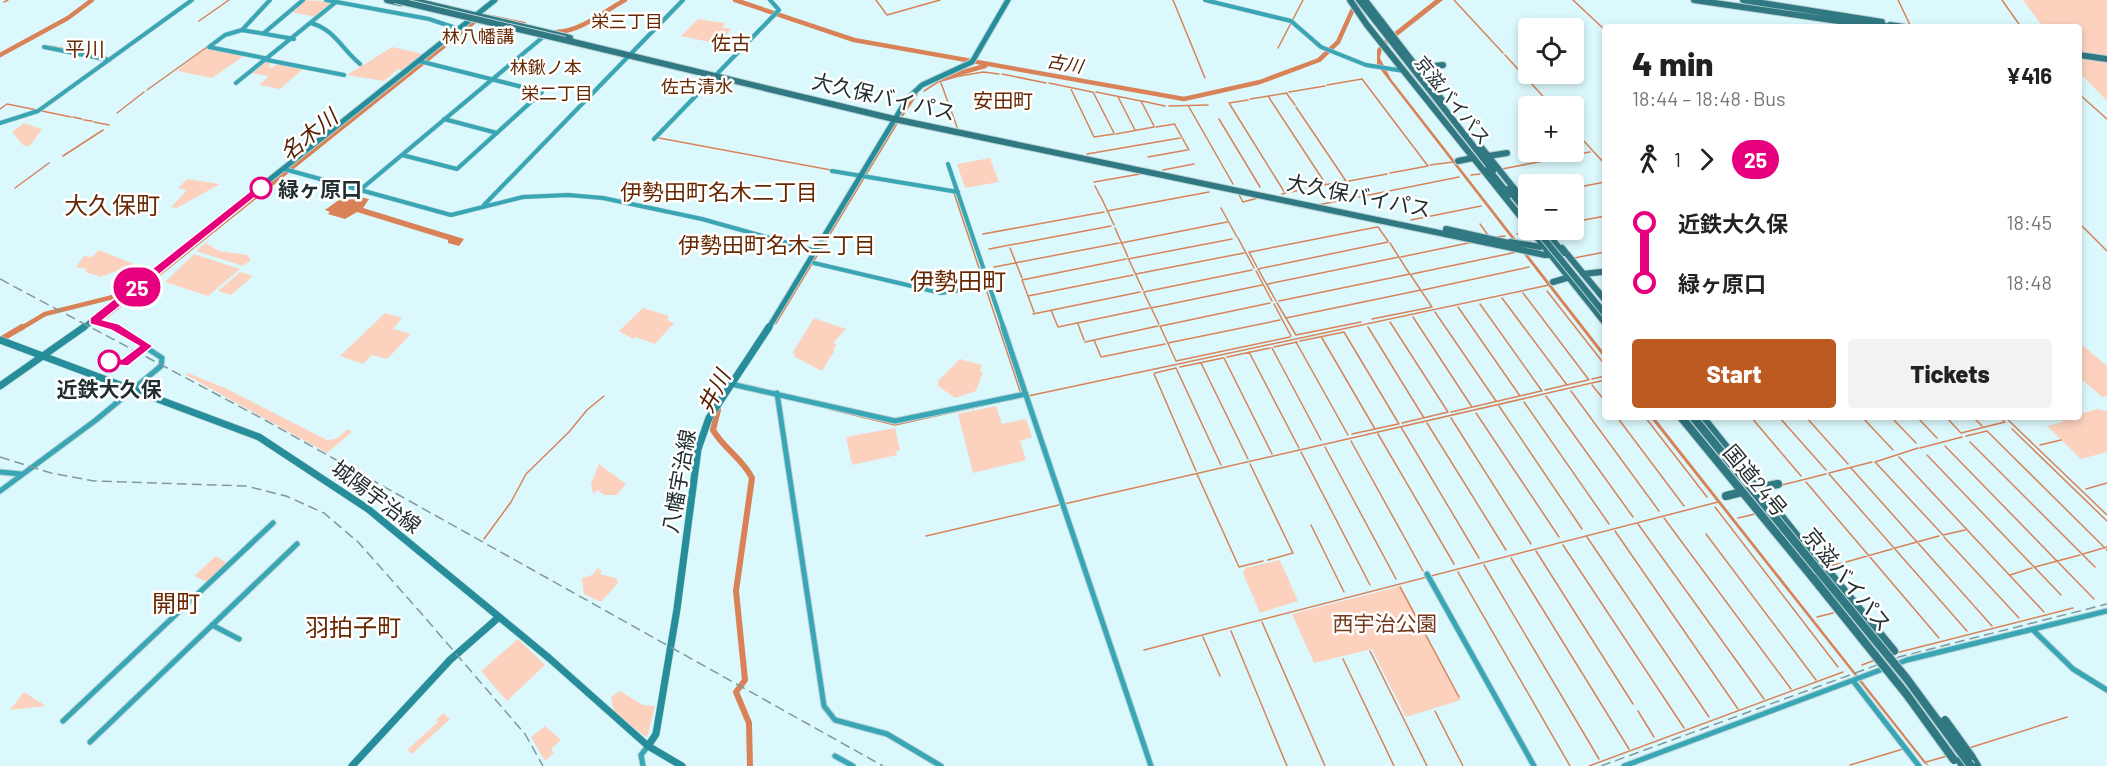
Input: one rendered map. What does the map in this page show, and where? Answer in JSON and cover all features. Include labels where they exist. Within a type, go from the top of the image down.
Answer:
[{"type":"highway","points":[[387,0],[543,37],[586,44]]},
{"type":"highway","name":"大久保バイパス","points":[[395,0],[566,39]]},
{"type":"highway","name":"大久保バイパス","points":[[403,0],[895,118],[1317,205],[1478,241],[1520,246]]},
{"type":"highway","points":[[411,0],[586,44]]},
{"type":"highway","points":[[1350,0],[1389,53],[1410,70],[1488,156],[1518,194]]},
{"type":"highway","points":[[1694,0],[1822,20],[1879,24]]},
{"type":"highway","points":[[1704,0],[1774,5]]},
{"type":"highway","points":[[1713,0],[1873,24]]},
{"type":"highway","points":[[1725,0],[1888,24]]},
{"type":"highway","points":[[1736,0],[1774,5],[1867,24]]},
{"type":"highway","points":[[1359,1],[1396,42],[1410,70],[1473,158],[1518,213]]},
{"type":"highway","name":"京滋バイパス","points":[[1359,1],[1410,70],[1518,202]]},
{"type":"highway","name":"京滋バイパス","points":[[1359,1],[1518,206]]},
{"type":"highway","points":[[1744,3],[1822,20]]},
{"type":"highway","points":[[1807,6],[1859,22]]},
{"type":"highway","points":[[1812,23],[1859,22]]},
{"type":"highway","points":[[2082,55],[2107,59]]},
{"type":"highway","points":[[1488,156],[1507,153]]},
{"type":"highway","points":[[1458,161],[1473,158]]},
{"type":"highway","name":"大久保バイパス","points":[[1317,205],[1492,238],[1570,258]]},
{"type":"highway","points":[[1540,240],[1602,317]]},
{"type":"highway","points":[[1550,240],[1602,310]]},
{"type":"highway","points":[[1552,254],[1563,251],[1553,240]]},
{"type":"highway","points":[[1553,240],[1602,298]]},
{"type":"highway","points":[[1520,246],[1540,247],[1543,243]]},
{"type":"highway","points":[[1583,274],[1601,272]]},
{"type":"highway","points":[[1553,282],[1569,277]]},
{"type":"highway","points":[[1569,277],[1602,310]]},
{"type":"highway","points":[[1578,287],[1588,301]]},
{"type":"highway","name":"国道24号","points":[[1684,420],[1742,492],[1763,508],[1827,574],[1977,766]]},
{"type":"highway","points":[[1685,420],[1763,508],[1874,658]]},
{"type":"highway","name":"京滋バイパス","points":[[1690,420],[1913,696],[1959,762]]},
{"type":"highway","name":"京滋バイパス","points":[[1696,420],[1971,761]]},
{"type":"highway","name":"国道24号","points":[[1704,420],[1757,488],[1763,508],[1813,578],[1959,762]]},
{"type":"highway","points":[[1757,488],[1778,484]]},
{"type":"highway","points":[[1725,496],[1742,492]]},
{"type":"highway","points":[[1763,508],[1790,525],[1894,651]]},
{"type":"main road","points":[[0,386],[94,321],[288,170],[495,0]]},
{"type":"main road","name":"八幡宇治線","points":[[648,746],[656,734],[677,609],[698,449],[706,424],[863,177],[912,92],[924,81],[968,65],[975,58],[1008,0]]},
{"type":"main road","name":"城陽宇治線","points":[[1,341],[259,437],[349,494],[499,617],[648,746],[682,766]]},
{"type":"main road","points":[[352,766],[450,660],[499,617]]},
{"type":"street","points":[[0,123],[38,111],[192,0]]},
{"type":"street","points":[[242,30],[270,0]]},
{"type":"street","points":[[264,33],[303,0]]},
{"type":"street","points":[[326,0],[429,19],[459,29]]},
{"type":"street","points":[[484,205],[683,0]]},
{"type":"street","points":[[654,139],[714,74],[779,10],[770,0]]},
{"type":"street","points":[[1205,0],[1291,21],[1322,47],[1378,68],[1410,70]]},
{"type":"street","points":[[236,84],[338,1]]},
{"type":"street","points":[[312,23],[324,26],[333,32],[345,51],[360,64]]},
{"type":"street","points":[[294,39],[242,30],[225,35],[208,47],[344,75]]},
{"type":"street","points":[[360,190],[543,37]]},
{"type":"street","points":[[44,47],[110,60]]},
{"type":"street","points":[[402,155],[455,169],[542,92],[420,61]]},
{"type":"street","points":[[444,119],[497,133]]},
{"type":"street","points":[[948,164],[986,286],[1151,766]]},
{"type":"street","points":[[288,170],[451,215],[523,197],[557,195],[595,197],[702,219],[816,251]]},
{"type":"street","points":[[832,171],[955,192]]},
{"type":"street","points":[[814,263],[941,293],[986,286]]},
{"type":"street","points":[[0,491],[160,368],[162,358],[127,333],[94,321]]},
{"type":"street","points":[[731,384],[896,421],[1024,395]]},
{"type":"street","points":[[777,393],[826,711],[836,720],[887,734],[941,766]]},
{"type":"street","points":[[0,472],[21,474]]},
{"type":"street","points":[[63,721],[273,523]]},
{"type":"street","points":[[90,742],[297,544]]},
{"type":"street","points":[[1427,575],[1534,766]]},
{"type":"street","points":[[1624,766],[1915,658],[2107,611]]},
{"type":"street","points":[[212,626],[239,639]]},
{"type":"street","points":[[2033,630],[2073,669],[2107,690]]},
{"type":"street","points":[[1858,680],[1919,766]]},
{"type":"street","points":[[643,766],[641,755],[648,746]]},
{"type":"street","points":[[835,756],[853,766]]},
{"type":"green space","points":[[304,0],[334,2],[316,17],[291,12]]},
{"type":"green space","points":[[2023,0],[2107,0],[2107,101],[2082,75],[2082,24],[2041,24]]},
{"type":"green space","points":[[698,19],[725,23],[722,27],[731,29],[719,44],[681,36]]},
{"type":"green space","points":[[392,47],[423,54],[403,71],[398,69],[384,81],[347,75]]},
{"type":"green space","points":[[206,48],[244,56],[212,78],[177,71]]},
{"type":"green space","points":[[268,61],[272,62],[268,66],[272,68],[277,64],[303,69],[280,89],[259,85],[269,76],[251,73]]},
{"type":"green space","points":[[24,123],[42,129],[29,147],[23,145],[12,132]]},
{"type":"green space","points":[[990,158],[999,182],[965,188],[957,164]]},
{"type":"green space","points":[[187,179],[220,184],[177,208],[171,207],[187,190],[178,188]]},
{"type":"green space","points":[[208,241],[207,244],[219,251],[247,255],[251,260],[243,266],[196,251]]},
{"type":"green space","points":[[99,250],[134,264],[101,277],[85,272],[87,269],[76,267],[84,256],[92,257]]},
{"type":"green space","points":[[194,254],[240,269],[208,296],[165,282]]},
{"type":"green space","points":[[240,272],[253,276],[231,295],[218,291]]},
{"type":"green space","points":[[643,308],[669,316],[667,320],[674,323],[655,344],[636,337],[633,339],[619,331]]},
{"type":"green space","points":[[385,313],[402,318],[393,329],[411,334],[387,359],[372,355],[363,364],[340,356]]},
{"type":"green space","points":[[814,318],[846,329],[833,343],[837,344],[833,349],[835,350],[822,371],[795,357],[793,352]]},
{"type":"green space","points":[[2082,345],[2107,366],[2107,396],[2102,397],[2082,380]]},
{"type":"green space","points":[[960,359],[982,365],[980,371],[983,372],[976,391],[955,398],[938,386],[938,381]]},
{"type":"green space","points":[[188,373],[225,388],[327,440],[336,439],[348,429],[352,432],[327,453],[186,375]]},
{"type":"green space","points":[[996,406],[1002,424],[1026,419],[1032,437],[1020,441],[1026,460],[973,473],[958,414]]},
{"type":"green space","points":[[2098,409],[2107,411],[2107,452],[2081,459],[2047,426],[2063,422],[2062,420],[2082,420],[2082,413]]},
{"type":"green space","points":[[895,428],[900,450],[896,451],[897,455],[852,465],[846,437]]},
{"type":"green space","points":[[599,464],[626,484],[617,495],[604,495],[598,490],[593,494],[591,484]]},
{"type":"green space","points":[[216,556],[227,563],[207,582],[194,576]]},
{"type":"green space","points":[[1280,560],[1298,601],[1260,613],[1243,573],[1245,568]]},
{"type":"green space","points":[[598,568],[602,571],[600,574],[616,578],[618,583],[601,602],[584,594],[582,578],[592,575]]},
{"type":"green space","name":"西宇治公園","points":[[1401,586],[1461,700],[1406,717],[1372,649],[1314,663],[1292,614]]},
{"type":"green space","points":[[518,639],[545,665],[507,701],[481,671]]},
{"type":"green space","points":[[620,691],[643,705],[655,706],[647,738],[614,712],[611,697]]},
{"type":"green space","points":[[24,692],[46,706],[10,710]]},
{"type":"green space","points":[[443,713],[450,719],[412,754],[407,750],[438,722],[436,720]]},
{"type":"green space","points":[[545,726],[561,740],[551,749],[554,753],[545,761],[531,737]]},
{"type":"shaded area","points":[[1435,0],[1443,0],[1382,48],[1380,58],[1391,79],[1602,350],[1602,355],[1377,65],[1377,50],[1382,42]]},
{"type":"shaded area","points":[[347,194],[369,199],[363,208],[464,239],[459,246],[448,243],[448,240],[357,212],[345,219],[328,214],[330,212],[325,210]]},
{"type":"shaded area","points":[[1652,420],[1656,420],[1929,766],[1924,763]]},
{"type":"waterway","points":[[4,2],[8,0]]},
{"type":"waterway","points":[[0,55],[68,18],[92,0]]},
{"type":"waterway","points":[[199,21],[229,0]]},
{"type":"waterway","name":"名木川","points":[[557,32],[583,25],[625,0]]},
{"type":"waterway","name":"古川","points":[[735,0],[854,40],[1184,99],[1260,82],[1319,60],[1338,42],[1357,0]]},
{"type":"waterway","points":[[876,0],[887,15],[940,0]]},
{"type":"waterway","points":[[1173,0],[1205,78]]},
{"type":"waterway","points":[[1278,48],[1303,0]]},
{"type":"waterway","points":[[1454,0],[1503,53]]},
{"type":"waterway","points":[[1573,0],[1602,27]]},
{"type":"waterway","points":[[1898,0],[1910,24]]},
{"type":"waterway","points":[[2002,0],[2019,24]]},
{"type":"waterway","points":[[240,30],[267,1]]},
{"type":"waterway","name":"名木川","points":[[485,16],[524,24]]},
{"type":"waterway","name":"名木川","points":[[106,316],[474,22]]},
{"type":"waterway","points":[[50,46],[89,54]]},
{"type":"waterway","points":[[147,90],[207,47]]},
{"type":"waterway","points":[[91,54],[109,58]]},
{"type":"waterway","points":[[1505,55],[1543,96]]},
{"type":"waterway","name":"井川","points":[[942,78],[985,66]]},
{"type":"waterway","points":[[960,76],[983,72],[999,74]]},
{"type":"waterway","points":[[1002,74],[1046,83]]},
{"type":"waterway","name":"井川","points":[[924,91],[938,82],[959,76]]},
{"type":"waterway","points":[[1327,85],[1362,79],[1428,166],[1390,173]]},
{"type":"waterway","points":[[941,83],[957,127]]},
{"type":"waterway","points":[[1049,83],[1070,87]]},
{"type":"waterway","points":[[1289,92],[1325,86]]},
{"type":"waterway","points":[[1070,87],[1092,92]]},
{"type":"waterway","points":[[1070,87],[1094,137],[1114,134]]},
{"type":"waterway","points":[[117,113],[144,92]]},
{"type":"waterway","points":[[1093,92],[1114,133]]},
{"type":"waterway","points":[[1096,92],[1141,101],[1154,126]]},
{"type":"waterway","name":"井川","points":[[902,114],[916,93]]},
{"type":"waterway","points":[[1268,96],[1287,93]]},
{"type":"waterway","points":[[1287,94],[1295,105]]},
{"type":"waterway","points":[[1250,99],[1268,96]]},
{"type":"waterway","points":[[1268,96],[1325,183]]},
{"type":"waterway","points":[[1118,97],[1135,130]]},
{"type":"waterway","points":[[2082,97],[2107,119]]},
{"type":"waterway","points":[[1248,100],[1229,103],[1285,193]]},
{"type":"waterway","points":[[1142,101],[1165,106]]},
{"type":"waterway","points":[[0,109],[7,104],[37,110]]},
{"type":"waterway","points":[[1169,106],[1208,105]]},
{"type":"waterway","points":[[1189,107],[1233,184]]},
{"type":"waterway","points":[[1296,107],[1346,181],[1307,188]]},
{"type":"waterway","points":[[42,111],[71,117]]},
{"type":"waterway","points":[[73,117],[82,119]]},
{"type":"waterway","points":[[1219,119],[1260,187]]},
{"type":"waterway","points":[[84,120],[92,121]]},
{"type":"waterway","points":[[94,122],[109,125]]},
{"type":"waterway","name":"井川","points":[[775,322],[895,124]]},
{"type":"waterway","points":[[1156,127],[1175,124]]},
{"type":"waterway","points":[[1175,125],[1189,150]]},
{"type":"waterway","points":[[1116,134],[1154,127]]},
{"type":"waterway","points":[[63,156],[103,130]]},
{"type":"waterway","points":[[659,138],[831,170]]},
{"type":"waterway","points":[[1087,154],[1180,138]]},
{"type":"waterway","points":[[1584,141],[1602,161]]},
{"type":"waterway","points":[[1148,157],[1187,150]]},
{"type":"waterway","points":[[1502,169],[1590,152]]},
{"type":"waterway","points":[[1430,165],[1453,162]]},
{"type":"waterway","points":[[15,188],[49,163]]},
{"type":"waterway","points":[[1163,170],[1194,164]]},
{"type":"waterway","points":[[1094,182],[1140,174]]},
{"type":"waterway","points":[[1349,181],[1387,174]]},
{"type":"waterway","points":[[1471,175],[1480,174]]},
{"type":"waterway","points":[[865,175],[889,179]]},
{"type":"waterway","points":[[1359,197],[1459,177]]},
{"type":"waterway","points":[[1584,186],[1602,183]]},
{"type":"waterway","points":[[1095,186],[1100,196]]},
{"type":"waterway","points":[[1282,194],[1304,189]]},
{"type":"waterway","points":[[1107,211],[1209,192]]},
{"type":"waterway","points":[[954,193],[1021,394]]},
{"type":"waterway","points":[[1238,193],[1243,202],[1258,198]]},
{"type":"waterway","points":[[1101,197],[1107,211]]},
{"type":"waterway","points":[[1318,205],[1357,197]]},
{"type":"waterway","points":[[1411,220],[1481,206]]},
{"type":"waterway","points":[[1221,208],[1237,237]]},
{"type":"waterway","points":[[1107,211],[1114,225]]},
{"type":"waterway","points":[[983,234],[1104,212]]},
{"type":"waterway","points":[[1584,220],[1602,217]]},
{"type":"waterway","points":[[1122,243],[1227,222]]},
{"type":"waterway","points":[[1480,224],[1488,235]]},
{"type":"waterway","points":[[989,249],[1111,226]]},
{"type":"waterway","points":[[2082,226],[2107,251]]},
{"type":"waterway","points":[[1250,252],[1377,227]]},
{"type":"waterway","points":[[1378,227],[1388,241]]},
{"type":"waterway","points":[[1115,228],[1122,243]]},
{"type":"waterway","points":[[1495,237],[1505,236]]},
{"type":"waterway","points":[[1238,238],[1254,268]]},
{"type":"waterway","points":[[1128,259],[1232,239]]},
{"type":"waterway","points":[[1276,301],[1258,269],[1388,242]]},
{"type":"waterway","points":[[1401,257],[1473,242]]},
{"type":"waterway","points":[[1016,263],[1119,243]]},
{"type":"waterway","points":[[1122,243],[1128,257]]},
{"type":"waterway","points":[[1390,243],[1399,257]]},
{"type":"waterway","points":[[1010,248],[1016,263]]},
{"type":"waterway","points":[[1249,252],[1257,267]]},
{"type":"waterway","points":[[1412,274],[1517,252]]},
{"type":"waterway","points":[[1136,274],[1244,253]]},
{"type":"waterway","points":[[1574,258],[1602,253]]},
{"type":"waterway","points":[[1268,284],[1399,257]]},
{"type":"waterway","points":[[1399,257],[1409,273]]},
{"type":"waterway","points":[[1028,296],[1022,280],[1126,259]]},
{"type":"waterway","points":[[1129,260],[1143,290]]},
{"type":"waterway","points":[[994,267],[1016,263]]},
{"type":"waterway","points":[[1016,263],[1022,278]]},
{"type":"waterway","points":[[1423,290],[1529,267]]},
{"type":"waterway","points":[[1144,292],[1252,270]]},
{"type":"waterway","points":[[1256,271],[1272,301]]},
{"type":"waterway","points":[[1279,301],[1410,274],[1421,290]]},
{"type":"waterway","points":[[1028,296],[1133,275]]},
{"type":"waterway","points":[[1151,308],[1262,285]]},
{"type":"waterway","points":[[1028,396],[1549,285]]},
{"type":"waterway","points":[[1286,318],[1421,290]]},
{"type":"waterway","points":[[1372,319],[1432,307],[1421,290]]},
{"type":"waterway","points":[[1547,291],[1602,361]]},
{"type":"waterway","points":[[1051,310],[1140,292]]},
{"type":"waterway","points":[[1144,293],[1151,308]]},
{"type":"waterway","points":[[1523,293],[1589,380]]},
{"type":"waterway","points":[[20,329],[45,314],[125,294]]},
{"type":"waterway","points":[[1028,296],[1034,312]]},
{"type":"waterway","points":[[1502,298],[1567,385]]},
{"type":"waterway","points":[[1161,326],[1270,303]]},
{"type":"waterway","points":[[1277,303],[1296,335],[1361,322]]},
{"type":"waterway","points":[[1274,304],[1291,336]]},
{"type":"waterway","points":[[1480,304],[1542,391]]},
{"type":"waterway","points":[[1458,307],[1520,396]]},
{"type":"waterway","points":[[1051,310],[1058,327],[1149,308]]},
{"type":"waterway","points":[[1151,308],[1159,324]]},
{"type":"waterway","points":[[1033,314],[1051,310]]},
{"type":"waterway","points":[[1435,312],[1496,401]]},
{"type":"waterway","points":[[1413,317],[1472,407]]},
{"type":"waterway","points":[[1168,343],[1280,320]]},
{"type":"waterway","points":[[1390,322],[1448,412],[1424,418]]},
{"type":"waterway","points":[[1078,324],[1084,340]]},
{"type":"waterway","points":[[1094,340],[1158,326]]},
{"type":"waterway","points":[[1160,326],[1176,361],[1290,337]]},
{"type":"waterway","points":[[0,340],[22,327]]},
{"type":"waterway","points":[[1368,327],[1424,418]]},
{"type":"waterway","points":[[1300,341],[1344,332],[1399,424]]},
{"type":"waterway","points":[[1322,338],[1375,429]]},
{"type":"waterway","points":[[1085,342],[1094,340]]},
{"type":"waterway","points":[[1094,340],[1101,357],[1165,344]]},
{"type":"waterway","points":[[1274,347],[1296,342]]},
{"type":"waterway","points":[[1296,342],[1348,435]]},
{"type":"waterway","points":[[1249,352],[1270,348]]},
{"type":"waterway","points":[[1272,348],[1321,440]]},
{"type":"waterway","points":[[1227,357],[1249,352]]},
{"type":"waterway","points":[[1249,352],[1299,448]]},
{"type":"waterway","points":[[1180,367],[1223,358]]},
{"type":"waterway","points":[[1224,358],[1272,454]]},
{"type":"waterway","points":[[1201,363],[1248,459]]},
{"type":"waterway","points":[[1155,373],[1176,368],[1221,465]]},
{"type":"waterway","points":[[1154,374],[1196,471]]},
{"type":"waterway","points":[[1592,379],[1602,377]]},
{"type":"waterway","points":[[1567,385],[1588,380]]},
{"type":"waterway","points":[[1064,504],[1602,381]]},
{"type":"waterway","points":[[1545,390],[1567,385]]},
{"type":"waterway","points":[[1592,385],[1602,397]]},
{"type":"waterway","points":[[1520,396],[1541,391]]},
{"type":"waterway","points":[[1571,391],[1659,511]]},
{"type":"waterway","points":[[484,539],[511,502],[526,474],[569,432],[587,410],[604,396]]},
{"type":"waterway","points":[[1451,412],[1520,396]]},
{"type":"waterway","points":[[1546,396],[1633,517]]},
{"type":"waterway","points":[[1524,402],[1609,524]]},
{"type":"waterway","points":[[829,409],[895,425],[994,403]]},
{"type":"waterway","points":[[1499,406],[1582,529]]},
{"type":"waterway","name":"井川","points":[[718,410],[713,430],[744,465],[752,478],[736,591],[745,680],[736,692],[749,723],[750,766]]},
{"type":"waterway","points":[[1476,413],[1559,537]]},
{"type":"waterway","points":[[1402,423],[1424,418]]},
{"type":"waterway","points":[[1451,418],[1531,544]]},
{"type":"waterway","points":[[1619,420],[1684,506]]},
{"type":"waterway","points":[[1647,420],[1707,497]]},
{"type":"waterway","points":[[1754,420],[1801,476]]},
{"type":"waterway","points":[[1782,420],[1826,470]]},
{"type":"waterway","points":[[1809,420],[1848,464]]},
{"type":"waterway","points":[[1865,420],[1893,450]]},
{"type":"waterway","points":[[1894,420],[1916,443]]},
{"type":"waterway","points":[[1920,420],[1937,438]]},
{"type":"waterway","points":[[1949,420],[1961,433],[2005,422]]},
{"type":"waterway","points":[[1976,420],[1982,426]]},
{"type":"waterway","points":[[2008,420],[2107,515]]},
{"type":"waterway","points":[[1427,423],[1506,550]]},
{"type":"waterway","points":[[1375,429],[1398,424]]},
{"type":"waterway","points":[[1401,427],[1479,558]]},
{"type":"waterway","points":[[1352,434],[1375,429]]},
{"type":"waterway","points":[[2012,429],[2107,521]]},
{"type":"waterway","points":[[1966,436],[1987,431],[2105,548]]},
{"type":"waterway","points":[[1378,434],[1454,564]]},
{"type":"waterway","points":[[1920,448],[1962,437]]},
{"type":"waterway","points":[[2040,445],[2061,440]]},
{"type":"waterway","points":[[1351,441],[1423,571]]},
{"type":"waterway","points":[[1970,442],[2095,567]]},
{"type":"waterway","points":[[1945,446],[2057,561]]},
{"type":"waterway","points":[[1325,447],[1396,579]]},
{"type":"waterway","points":[[1875,462],[1918,448]]},
{"type":"waterway","points":[[1301,452],[1370,585]]},
{"type":"waterway","points":[[1927,455],[2061,595]]},
{"type":"waterway","points":[[1899,457],[2044,612]]},
{"type":"waterway","points":[[1829,473],[1872,462]]},
{"type":"waterway","points":[[1876,463],[1943,535],[1965,530]]},
{"type":"waterway","points":[[1250,464],[1293,553],[1268,560]]},
{"type":"waterway","points":[[1851,468],[1917,542]]},
{"type":"waterway","points":[[1197,474],[1239,567],[1263,561]]},
{"type":"waterway","points":[[1782,485],[1826,474]]},
{"type":"waterway","points":[[1829,474],[1967,631]]},
{"type":"waterway","points":[[1806,482],[1869,556]]},
{"type":"waterway","points":[[2086,489],[2107,483]]},
{"type":"waterway","points":[[1144,650],[1718,502]]},
{"type":"waterway","points":[[926,536],[1059,505]]},
{"type":"waterway","points":[[1715,507],[1838,667]]},
{"type":"waterway","points":[[1738,518],[1755,514]]},
{"type":"waterway","points":[[1664,518],[1791,689]]},
{"type":"waterway","points":[[1638,524],[1764,699]]},
{"type":"waterway","points":[[1311,525],[1344,592]]},
{"type":"waterway","points":[[1615,531],[1738,709]]},
{"type":"waterway","points":[[1706,534],[1816,680]]},
{"type":"waterway","points":[[1917,542],[1939,536]]},
{"type":"waterway","points":[[1587,537],[1709,717]]},
{"type":"waterway","points":[[1944,537],[2019,618]]},
{"type":"waterway","points":[[1895,548],[1917,542]]},
{"type":"waterway","points":[[1917,542],[1992,626]]},
{"type":"waterway","points":[[1563,545],[1684,728]]},
{"type":"waterway","points":[[2083,554],[2105,548]]},
{"type":"waterway","points":[[1869,556],[1892,549]]},
{"type":"waterway","points":[[1536,551],[1633,704]]},
{"type":"waterway","points":[[2057,561],[2080,555]]},
{"type":"waterway","points":[[1846,562],[1869,556]]},
{"type":"waterway","points":[[1869,556],[1939,638]]},
{"type":"waterway","points":[[1511,558],[1629,749]]},
{"type":"waterway","points":[[2035,567],[2057,561]]},
{"type":"waterway","points":[[2057,561],[2094,599]]},
{"type":"waterway","points":[[1829,566],[1842,563]]},
{"type":"waterway","points":[[1484,565],[1599,759]]},
{"type":"waterway","points":[[2010,575],[2032,568]]},
{"type":"waterway","points":[[1458,572],[1570,766]]},
{"type":"waterway","points":[[1400,587],[1459,697]]},
{"type":"waterway","points":[[1896,653],[2073,608]]},
{"type":"waterway","points":[[1817,617],[1833,613]]},
{"type":"waterway","points":[[1262,622],[1325,766]]},
{"type":"waterway","points":[[1231,631],[1287,766]]},
{"type":"waterway","points":[[1203,637],[1220,676]]},
{"type":"waterway","points":[[1370,651],[1427,766]]},
{"type":"waterway","points":[[1343,659],[1394,766]]},
{"type":"waterway","points":[[1862,665],[1875,660]]},
{"type":"waterway","points":[[1589,766],[1843,672]]},
{"type":"waterway","points":[[1435,711],[1463,766]]},
{"type":"waterway","points":[[1638,711],[1654,737]]},
{"type":"waterway","points":[[1969,748],[2067,717]]},
{"type":"waterway","points":[[1850,765],[1903,749]]},
{"type":"waterway","points":[[1926,762],[1947,756]]},
{"type":"railway","points":[[0,279],[263,419],[883,766]]},
{"type":"railway","points":[[0,457],[51,473],[94,481],[246,486],[286,496],[324,513],[358,542],[421,613],[525,734],[543,766]]},
{"type":"railway","points":[[1601,766],[1899,657],[2107,604]]},
{"type":"bus line","name":"25","points":[[109,361],[118,364],[126,362],[147,346],[115,327],[94,321],[261,188]]},
{"type":"place","name":"緑ヶ原口","points":[[261,188]]},
{"type":"place","name":"近鉄大久保","points":[[109,361]]},
{"type":"district","name":"栄三丁目","points":[[627,21]]},
{"type":"district","name":"林八幡講","points":[[478,36]]},
{"type":"district","name":"佐古","points":[[731,42]]},
{"type":"district","name":"平川","points":[[85,48]]},
{"type":"district","name":"林鍬ノ本","points":[[546,67]]},
{"type":"district","name":"佐古清水","points":[[697,86]]},
{"type":"district","name":"栄二丁目","points":[[557,93]]},
{"type":"district","name":"安田町","points":[[1003,100]]},
{"type":"district","name":"伊勢田町名木二丁目","points":[[719,191]]},
{"type":"district","name":"大久保町","points":[[112,204]]},
{"type":"district","name":"伊勢田町名木三丁目","points":[[777,244]]},
{"type":"district","name":"伊勢田町","points":[[958,280]]},
{"type":"district","name":"開町","points":[[176,602]]},
{"type":"district","name":"羽拍子町","points":[[353,626]]}]
